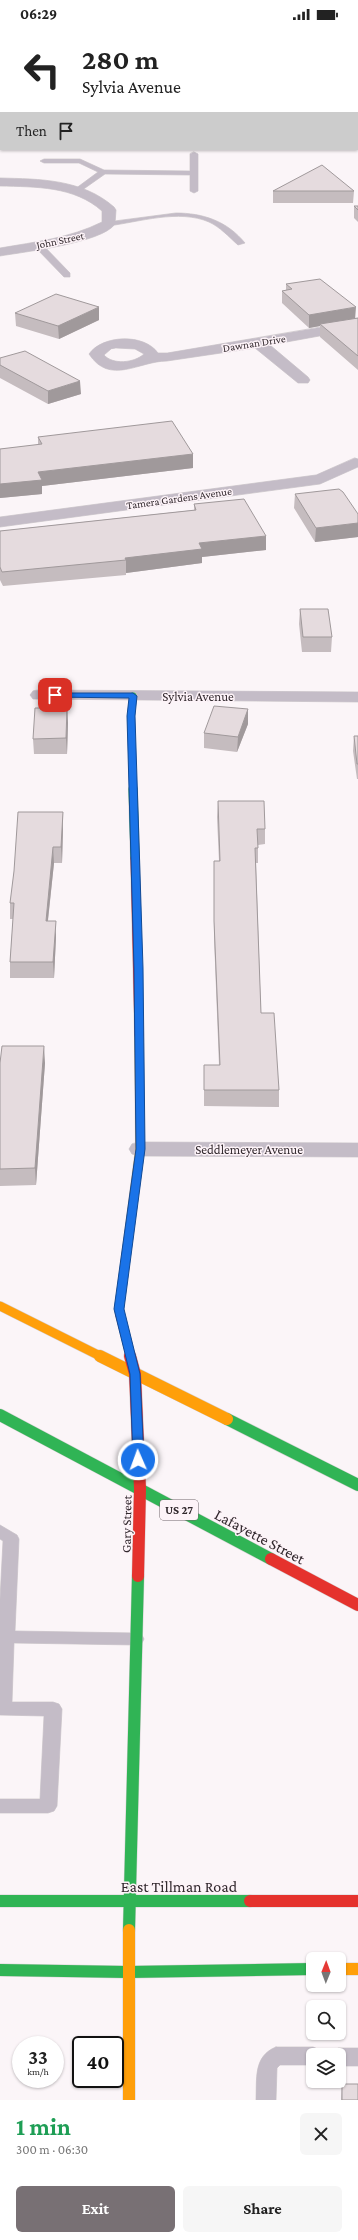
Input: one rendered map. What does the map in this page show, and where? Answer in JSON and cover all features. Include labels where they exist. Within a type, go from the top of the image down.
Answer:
[{"type":"main road","name":"Gary Street","points":[[129,2100],[129,1900],[140,1489],[135,1374],[119,1309],[140,1149],[138,968],[131,716],[133,696]]},
{"type":"main road","points":[[0,1306],[358,1485]]},
{"type":"main road","name":"Lafayette Street","points":[[0,1416],[358,1605]]},
{"type":"main road","name":"East Tillman Road","points":[[0,1901],[358,1901]]},
{"type":"main road","points":[[0,1970],[128,1972],[306,1969]]},
{"type":"main road","points":[[346,1969],[358,1969]]},
{"type":"street","points":[[0,182],[46,185],[78,191],[102,202],[110,210],[108,224]]},
{"type":"street","name":"John Street","points":[[0,252],[70,240],[94,232],[108,224]]},
{"type":"street","name":"Dawnan Drive","points":[[150,357],[167,357],[258,343],[358,325]]},
{"type":"street","points":[[258,343],[303,380]]},
{"type":"street","name":"Tamera Gardens Avenue","points":[[0,522],[320,479],[355,463]]},
{"type":"street","name":"Sylvia Avenue","points":[[39,695],[358,697]]},
{"type":"street","name":"Seddlemeyer Avenue","points":[[140,1149],[358,1150]]},
{"type":"lane","points":[[194,154],[194,191]]},
{"type":"lane","points":[[44,160],[80,161],[103,172],[194,173]]},
{"type":"lane","points":[[78,191],[103,172]]},
{"type":"lane","points":[[108,224],[179,216],[196,216],[212,220],[241,243]]},
{"type":"lane","points":[[38,245],[67,275]]},
{"type":"lane","points":[[0,1531],[11,1539],[1,1708],[53,1709],[48,1806],[0,1806]]},
{"type":"lane","points":[[6,1637],[136,1639]]},
{"type":"lane","points":[[266,2100],[267,2065],[276,2056],[306,2056]]},
{"type":"lane","points":[[346,2057],[358,2057]]},
{"type":"building","points":[[322,165],[354,191],[273,191]]},
{"type":"building","points":[[320,279],[356,307],[309,315],[282,291],[292,289],[286,284]]},
{"type":"building","points":[[56,294],[99,307],[58,326],[15,313]]},
{"type":"building","points":[[358,318],[358,356],[320,324]]},
{"type":"building","points":[[25,351],[80,381],[48,391],[0,365],[0,358]]},
{"type":"building","points":[[172,421],[193,454],[38,472],[42,480],[0,484],[0,449],[42,444],[38,437]]},
{"type":"building","points":[[339,489],[343,492],[358,514],[358,523],[316,528],[295,494]]},
{"type":"building","points":[[244,499],[266,536],[199,543],[202,549],[125,558],[126,560],[2,572],[0,567],[0,531],[196,510],[194,504]]},
{"type":"building","points":[[300,609],[328,609],[332,637],[303,637]]},
{"type":"building","points":[[214,706],[248,709],[238,737],[204,733]]},
{"type":"building","points":[[35,708],[67,708],[66,738],[33,739]]},
{"type":"building","points":[[354,736],[358,736],[358,764],[357,764]]},
{"type":"building","points":[[218,801],[264,801],[265,829],[257,829],[258,848],[255,848],[261,1013],[274,1013],[279,1090],[204,1090],[204,1065],[220,1065],[214,921],[214,861],[220,861]]},
{"type":"building","points":[[18,812],[63,812],[61,847],[53,847],[46,921],[56,921],[53,962],[10,962],[14,903],[10,903]]},
{"type":"building","points":[[2,1046],[44,1046],[35,1168],[0,1169],[0,1063]]},
{"type":"building","points":[[346,2084],[358,2084],[358,2100],[342,2100],[342,2088],[346,2088]]},
{"type":"traffic: fast","points":[[133,696],[131,716],[135,858]]},
{"type":"traffic: fast","points":[[0,1415],[271,1559]]},
{"type":"traffic: fast","points":[[227,1419],[358,1485]]},
{"type":"traffic: fast","points":[[129,1930],[138,1576]]},
{"type":"traffic: fast","points":[[0,1901],[250,1901]]},
{"type":"traffic: fast","points":[[0,1970],[128,1972],[306,1969]]},
{"type":"traffic: slow","points":[[120,1315],[119,1309],[140,1149],[139,1035]]},
{"type":"traffic: slow","points":[[0,1306],[227,1419]]},
{"type":"traffic: slow","points":[[129,1930],[129,2100]]},
{"type":"traffic: slow","points":[[346,1969],[358,1969]]},
{"type":"traffic: jam","points":[[135,858],[139,1035]]},
{"type":"traffic: jam","points":[[120,1315],[135,1374],[140,1489],[138,1576]]},
{"type":"traffic: jam","points":[[271,1559],[358,1605]]},
{"type":"traffic: jam","points":[[250,1901],[358,1901]]},
{"type":"route","points":[[55,695],[133,696],[131,716],[138,968],[140,1149],[119,1309],[135,1374],[138,1460]]}]
